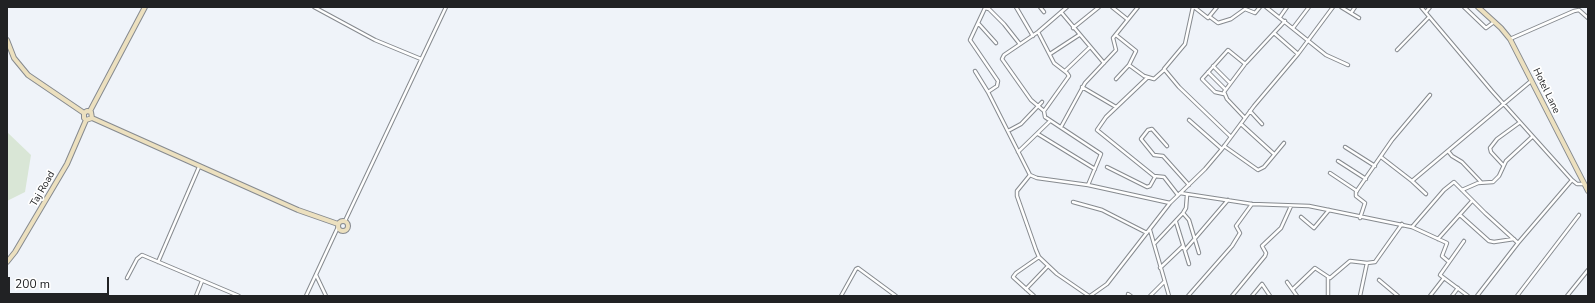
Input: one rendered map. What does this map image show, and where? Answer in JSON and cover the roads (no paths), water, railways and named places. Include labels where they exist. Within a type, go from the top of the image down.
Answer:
[{"type":"street","points":[[84,113],[90,111],[145,7]]},
{"type":"street","points":[[314,7],[375,40],[421,60]]},
{"type":"street","points":[[345,222],[446,7]]},
{"type":"street","points":[[1016,7],[1033,36]]},
{"type":"street","points":[[1040,7],[1044,12]]},
{"type":"street","points":[[1067,7],[1033,36],[1019,43],[1002,58],[1025,92],[1044,111],[1044,116],[1100,154],[1088,185]]},
{"type":"street","points":[[1073,28],[1099,7]]},
{"type":"street","points":[[1112,7],[1127,19]]},
{"type":"street","points":[[1061,127],[1082,87],[1116,50],[1113,39],[1127,19],[1138,7]]},
{"type":"street","points":[[1129,65],[1147,78],[1156,78],[1185,44],[1193,7],[1208,18],[1210,17],[1214,22],[1218,23],[1231,19],[1245,9],[1255,13],[1260,7]]},
{"type":"street","points":[[1210,17],[1217,7]]},
{"type":"street","points":[[1266,7],[1326,54],[1348,65]]},
{"type":"street","points":[[1280,17],[1287,7]]},
{"type":"street","points":[[1293,28],[1309,7]]},
{"type":"street","points":[[1030,175],[1017,191],[1017,196],[1032,242],[1039,257],[1062,278],[1089,296],[1107,284],[1170,203],[1189,185],[1222,149],[1250,111],[1309,41],[1333,7]]},
{"type":"street","points":[[1341,7],[1359,18]]},
{"type":"street","points":[[1351,13],[1355,7]]},
{"type":"street","points":[[1421,7],[1532,137],[1572,180],[1581,184]]},
{"type":"street","points":[[1426,12],[1430,7]]},
{"type":"street","points":[[1464,7],[1486,28],[1492,24]]},
{"type":"street","name":"Hotel Lane","points":[[1478,7],[1492,24],[1510,39],[1581,184],[1588,191]]},
{"type":"street","points":[[988,92],[999,82],[970,42],[970,37],[984,10],[989,9],[1019,43]]},
{"type":"street","points":[[1510,39],[1574,11],[1579,10],[1588,18]]},
{"type":"street","points":[[1061,12],[1104,63]]},
{"type":"street","points":[[1397,50],[1429,17]]},
{"type":"street","points":[[1245,118],[1227,99],[1224,94],[1225,89],[1285,22]]},
{"type":"street","points":[[978,23],[996,43]]},
{"type":"street","points":[[1038,32],[1054,63],[1069,74],[1069,78],[1044,111]]},
{"type":"street","points":[[1274,33],[1298,54]]},
{"type":"street","points":[[1050,54],[1079,35]]},
{"type":"street","points":[[1116,35],[1136,51],[1129,65],[1116,79]]},
{"type":"street","points":[[7,40],[14,58],[28,75],[84,113],[83,116],[86,120],[92,118],[200,167],[338,226],[341,230],[346,230],[348,225],[345,222]]},
{"type":"street","points":[[1065,71],[1090,47]]},
{"type":"street","points":[[1224,94],[1215,92],[1202,80],[1229,50],[1246,64]]},
{"type":"street","points":[[1213,66],[1230,83]]},
{"type":"street","points":[[1164,70],[1179,87],[1231,137]]},
{"type":"street","points":[[976,71],[1030,175],[1037,178],[1088,185],[1170,203]]},
{"type":"street","points":[[1208,72],[1225,89]]},
{"type":"street","points":[[1147,78],[1116,107],[1099,126],[1097,131],[1155,177],[1164,177],[1179,194],[1252,204],[1309,206],[1360,218],[1402,224],[1438,238],[1448,244],[1442,256],[1450,262]]},
{"type":"street","points":[[1412,181],[1530,82]]},
{"type":"street","points":[[1082,87],[1116,107]]},
{"type":"street","points":[[1360,218],[1365,203],[1356,196],[1357,191],[1402,128],[1430,95]]},
{"type":"street","points":[[1008,131],[1021,124],[1042,102]]},
{"type":"street","points":[[90,111],[93,114],[92,118]]},
{"type":"street","points":[[1250,111],[1262,124]]},
{"type":"street","name":"Taj Road","points":[[7,262],[21,242],[67,164],[86,120]]},
{"type":"street","points":[[1018,152],[1038,134],[1050,120]]},
{"type":"street","points":[[1189,120],[1222,149]]},
{"type":"street","points":[[1503,165],[1491,152],[1490,148],[1497,139],[1519,122]]},
{"type":"street","points":[[1241,124],[1274,154]]},
{"type":"street","points":[[1167,146],[1152,129],[1148,130],[1141,139],[1154,155],[1163,156],[1189,185]]},
{"type":"street","points":[[1038,134],[1095,169]]},
{"type":"street","points":[[1462,190],[1473,184],[1493,182],[1499,176],[1503,165],[1512,154],[1532,137]]},
{"type":"street","points":[[1224,146],[1258,170],[1284,143]]},
{"type":"street","points":[[1345,147],[1374,166]]},
{"type":"street","points":[[1448,151],[1462,162],[1482,183]]},
{"type":"street","points":[[1381,157],[1426,194]]},
{"type":"street","points":[[1338,161],[1366,178]]},
{"type":"street","points":[[158,262],[200,167]]},
{"type":"street","points":[[1107,167],[1147,187],[1150,186],[1155,177]]},
{"type":"street","points":[[1330,173],[1357,191]]},
{"type":"street","points":[[1477,296],[1518,243],[1572,180]]},
{"type":"street","points":[[1412,227],[1452,183],[1455,182],[1472,201],[1518,243]]},
{"type":"street","points":[[1153,244],[1176,222],[1183,213],[1186,208],[1187,195]]},
{"type":"street","points":[[1185,250],[1228,200]]},
{"type":"street","points":[[1438,238],[1472,201]]},
{"type":"street","points":[[1073,202],[1102,210],[1147,233]]},
{"type":"street","points":[[1188,296],[1232,246],[1240,233],[1236,226],[1252,204]]},
{"type":"street","points":[[1232,296],[1265,256],[1266,253],[1262,246],[1281,228],[1291,206]]},
{"type":"street","points":[[1300,217],[1314,228],[1329,210]]},
{"type":"street","points":[[1183,213],[1189,220],[1199,253]]},
{"type":"street","points":[[1460,215],[1489,241],[1494,242],[1514,239]]},
{"type":"street","points":[[1517,296],[1579,215]]},
{"type":"street","points":[[306,296],[340,222],[345,222]]},
{"type":"street","points":[[1176,222],[1189,264]]},
{"type":"street","points":[[1328,278],[1332,278],[1350,261],[1367,263],[1378,260],[1402,224]]},
{"type":"street","points":[[1149,230],[1169,296]]},
{"type":"street","points":[[1464,241],[1440,275],[1468,296]]},
{"type":"street","points":[[1160,269],[1184,246]]},
{"type":"street","points":[[127,278],[140,255],[239,296]]},
{"type":"street","points":[[1034,296],[1013,277],[1016,273],[1039,257]]},
{"type":"street","points":[[1360,296],[1367,263]]},
{"type":"street","points":[[1026,289],[1048,266]]},
{"type":"street","points":[[841,296],[858,268],[896,296]]},
{"type":"street","points":[[1293,289],[1315,268],[1328,278]]},
{"type":"street","points":[[1567,296],[1588,270]]},
{"type":"street","points":[[316,275],[326,296]]},
{"type":"street","points":[[1328,278],[1328,296]]},
{"type":"street","points":[[1430,296],[1444,278]]},
{"type":"street","points":[[1379,280],[1398,296]]},
{"type":"street","points":[[196,296],[202,281]]},
{"type":"street","points":[[1150,296],[1164,282]]},
{"type":"street","points":[[1287,282],[1297,296]]},
{"type":"street","points":[[1252,296],[1263,284],[1270,296]]},
{"type":"street","points":[[1452,296],[1458,288]]}]
